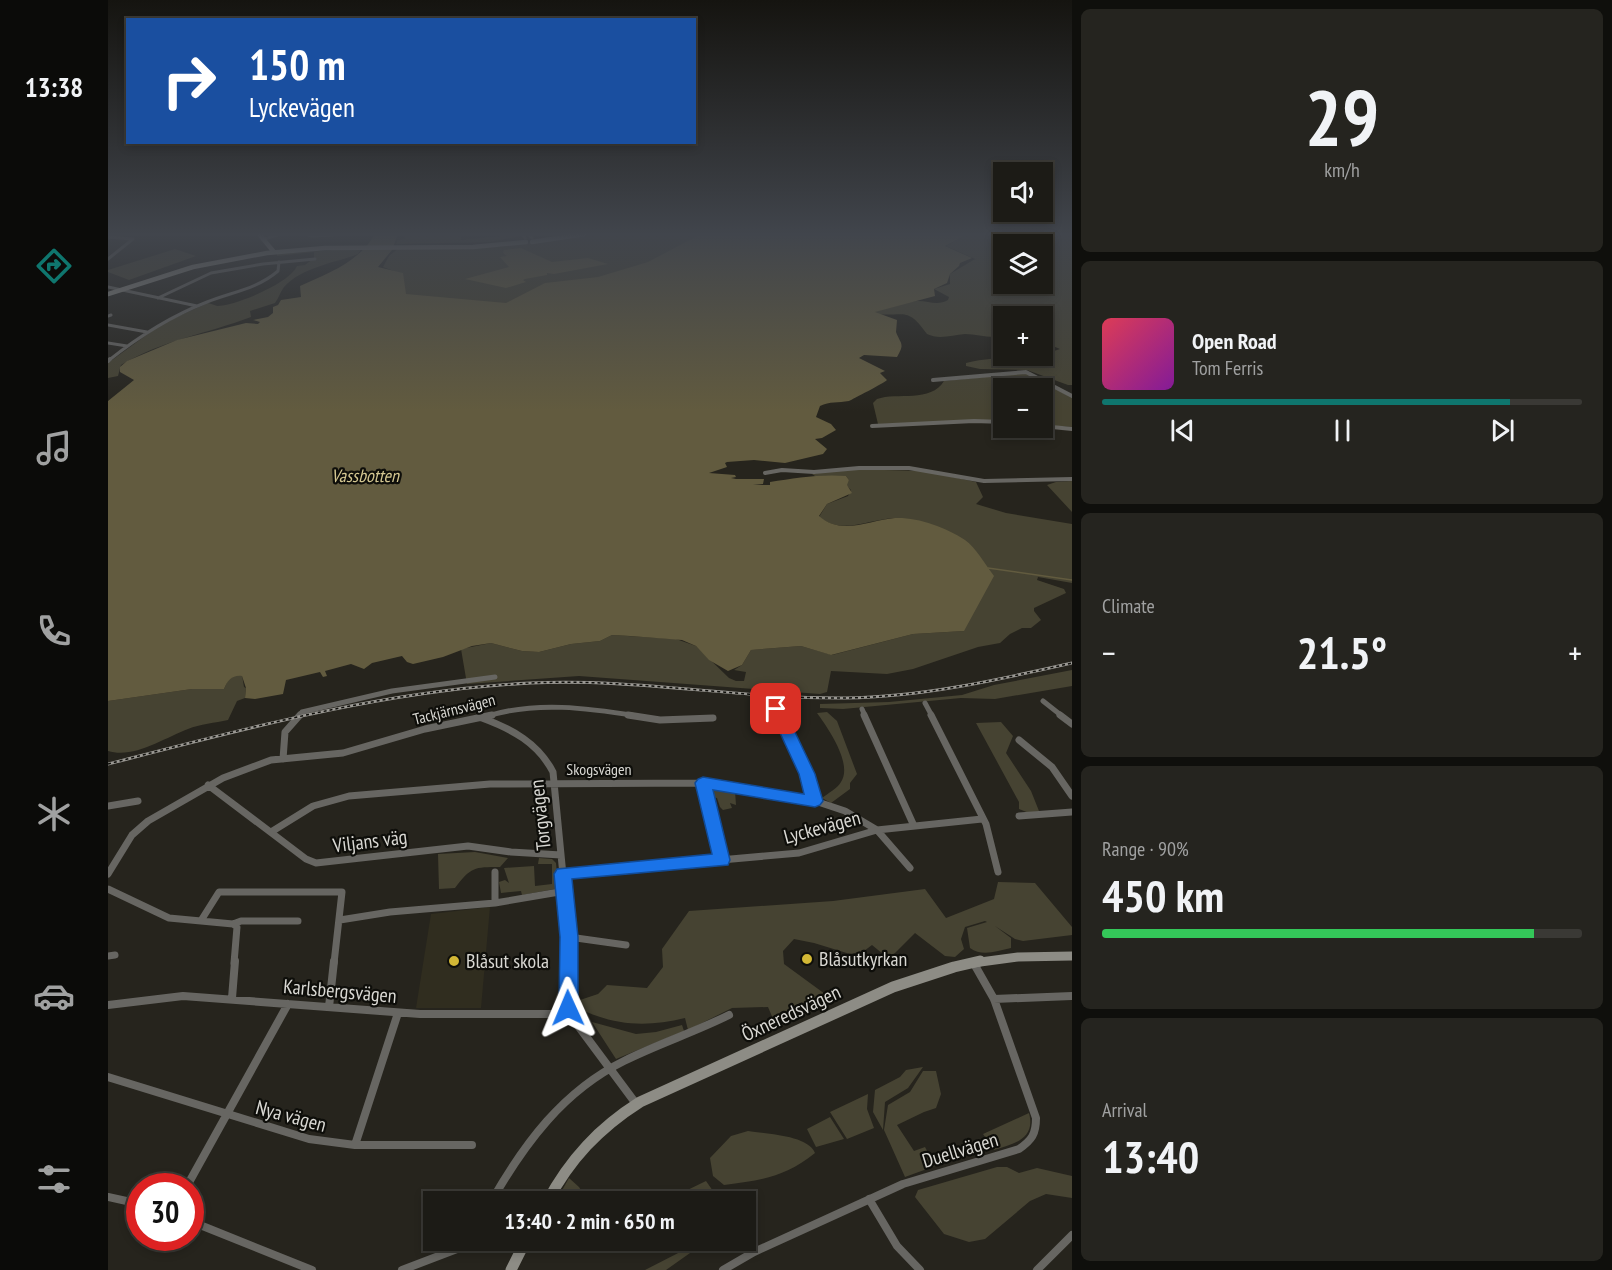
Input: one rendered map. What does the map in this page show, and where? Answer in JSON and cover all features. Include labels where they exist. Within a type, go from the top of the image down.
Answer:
[{"type":"main road","name":"Öxneredsvägen","points":[[553,1191],[583,1148],[610,1123],[637,1105],[887,988],[973,962],[1015,957],[1072,956]]},
{"type":"main road","points":[[511,1270],[520,1251]]},
{"type":"street","points":[[136,293],[197,306]]},
{"type":"street","points":[[158,298],[168,293]]},
{"type":"street","points":[[108,361],[147,332],[197,306],[233,293]]},
{"type":"street","points":[[108,326],[147,332]]},
{"type":"street","points":[[108,343],[127,346]]},
{"type":"street","points":[[933,380],[1026,372],[1072,396]]},
{"type":"street","points":[[872,426],[993,422]]},
{"type":"street","points":[[1053,427],[1072,429]]},
{"type":"street","points":[[765,473],[909,468],[984,481],[1072,479]]},
{"type":"street","points":[[283,759],[285,732],[302,712],[392,692],[495,677]]},
{"type":"street","points":[[1043,701],[1072,724]]},
{"type":"street","points":[[925,703],[991,836],[998,872]]},
{"type":"street","name":"Tackjärnsvägen","points":[[108,874],[132,835],[140,827],[208,785],[253,766],[283,759],[343,753],[513,708],[597,709],[660,720],[713,718]]},
{"type":"street","points":[[776,709],[807,774],[815,801]]},
{"type":"street","points":[[862,709],[914,826]]},
{"type":"street","name":"Torgvägen","points":[[482,718],[533,744],[549,764],[555,783],[569,937],[567,1002],[571,1014],[637,1105]]},
{"type":"street","points":[[1019,740],[1052,767],[1072,796]]},
{"type":"street","points":[[703,783],[722,860]]},
{"type":"street","name":"Skogsvägen","points":[[271,831],[313,806],[349,796],[470,785],[703,783],[815,801],[845,811],[877,830],[891,843],[910,868]]},
{"type":"street","name":"Viljans väg","points":[[208,785],[306,859],[320,864],[468,846],[510,852],[561,855]]},
{"type":"street","points":[[108,806],[138,801]]},
{"type":"street","points":[[1019,816],[1072,812]]},
{"type":"street","name":"Lyckevägen","points":[[563,874],[799,853],[877,830],[982,819]]},
{"type":"street","points":[[495,872],[495,903]]},
{"type":"street","points":[[108,889],[162,916],[233,924],[241,921],[298,921]]},
{"type":"street","points":[[202,919],[219,892],[340,891],[343,894],[328,1007]]},
{"type":"street","points":[[340,920],[390,912],[495,903],[565,891]]},
{"type":"street","points":[[232,999],[237,927],[233,924]]},
{"type":"street","points":[[569,937],[626,945]]},
{"type":"street","name":"Duellvägen","points":[[723,1270],[754,1252],[869,1199],[926,1177],[1019,1149],[1032,1140],[1036,1130],[1036,1118],[994,999],[973,962]]},
{"type":"street","name":"Karlsbergsvägen","points":[[108,1005],[183,996],[398,1013],[571,1014]]},
{"type":"street","points":[[994,999],[1072,996]]},
{"type":"street","points":[[195,1173],[288,1004]]},
{"type":"street","points":[[355,1145],[398,1013]]},
{"type":"street","points":[[497,1191],[537,1130],[576,1092],[609,1068],[729,1015]]},
{"type":"street","name":"Nya vägen","points":[[108,1077],[309,1139],[355,1145],[472,1145]]},
{"type":"street","points":[[108,1197],[126,1201]]},
{"type":"street","points":[[869,1199],[891,1239],[920,1270]]},
{"type":"street","points":[[204,1227],[312,1270]]},
{"type":"street","points":[[1037,1270],[1072,1235]]},
{"type":"street","points":[[402,1270],[454,1251]]},
{"type":"shaded area","points":[[258,293],[280,293],[275,303],[250,311],[251,317],[153,349],[121,365],[118,376],[108,378],[108,363],[163,323],[208,303],[217,306],[225,305]]},
{"type":"shaded area","points":[[392,293],[585,293],[536,315],[388,303]]},
{"type":"shaded area","points":[[942,293],[1072,293],[1072,385],[1027,370],[980,369],[966,366],[966,363],[993,360],[993,366],[1053,366],[1053,351],[1060,349],[1053,346],[1053,306],[993,306],[993,337],[965,334],[932,336],[927,334],[910,316],[875,314],[874,312],[902,303],[918,301],[937,303],[948,300],[949,297]]},
{"type":"shaded area","points":[[1026,373],[1035,378],[993,378],[993,421],[878,424],[873,403],[877,399],[922,395],[938,388],[944,381]]},
{"type":"shaded area","points":[[1053,388],[1072,398],[1072,427],[1053,426]]},
{"type":"shaded area","points":[[846,469],[924,471],[976,482],[983,497],[976,504],[1006,513],[1072,524],[1072,583],[1038,577],[1037,580],[1064,589],[1066,593],[1034,608],[1041,620],[1031,628],[1022,628],[1010,634],[1000,643],[978,647],[913,669],[887,674],[831,671],[827,692],[820,694],[579,676],[467,684],[461,649],[491,643],[522,651],[539,652],[571,644],[600,641],[612,635],[676,639],[696,646],[729,678],[744,681],[746,672],[734,670],[742,665],[751,650],[801,646],[832,655],[913,634],[964,631],[916,521],[897,518],[847,526],[828,522],[819,517],[827,504],[848,496],[851,490],[846,485],[849,480],[846,476],[815,476],[812,474]]},
{"type":"shaded area","points":[[1072,481],[1072,512],[1047,485]]},
{"type":"shaded area","points":[[1072,670],[1072,686],[995,699],[961,698],[843,709],[820,708],[820,704],[889,702],[962,695],[994,685]]},
{"type":"shaded area","points":[[235,675],[242,675],[246,688],[245,698],[237,701],[228,720],[193,727],[138,750],[118,753],[108,751],[108,701],[192,689],[224,689],[228,680]]},
{"type":"shaded area","points":[[827,712],[837,721],[857,774],[850,783],[850,789],[831,803],[822,798],[841,782],[844,766],[838,746],[817,713]]},
{"type":"shaded area","points":[[1001,722],[1013,736],[1006,753],[1031,791],[1039,811],[1029,813],[1019,809],[1019,802],[976,723]]},
{"type":"shaded area","points":[[714,787],[735,791],[736,805],[730,803],[732,808],[723,810],[717,798],[711,797],[709,791]]},
{"type":"shaded area","points":[[475,852],[508,858],[500,867],[484,867],[469,872],[455,888],[439,889],[438,854]]},
{"type":"shaded area","points":[[539,858],[552,859],[556,863],[558,885],[555,889],[522,895],[521,891],[501,893],[499,882],[505,880],[509,883],[504,868],[534,866],[535,886],[552,884],[552,864],[538,864]]},
{"type":"shaded area","points":[[998,882],[1035,883],[1072,927],[1072,935],[1023,941],[1015,939],[995,926],[1011,938],[1011,948],[990,952],[975,951],[970,948],[967,928],[987,922],[985,921],[965,927],[961,939],[964,949],[955,957],[945,956],[915,933],[889,959],[872,945],[864,951],[850,954],[794,939],[783,951],[784,964],[825,994],[819,998],[811,1012],[777,1028],[768,1007],[732,1008],[688,1030],[685,1018],[645,1024],[620,1022],[582,1010],[577,1001],[598,994],[607,985],[647,988],[663,967],[662,949],[689,911],[833,901],[925,889],[946,918],[994,899]]},
{"type":"shaded area","name":"Blåsut skola","points":[[490,907],[481,1008],[416,1008],[431,914]]},
{"type":"shaded area","points":[[592,1022],[636,1034],[656,1032],[682,1025],[684,1031],[616,1059]]},
{"type":"shaded area","points":[[923,1067],[908,1088],[885,1102],[883,1130],[873,1112],[875,1090],[900,1077],[906,1070]]},
{"type":"shaded area","points":[[923,1071],[936,1071],[941,1094],[936,1108],[897,1125],[914,1151],[925,1147],[935,1166],[905,1177],[884,1130],[888,1105],[910,1092]]},
{"type":"shaded area","points":[[868,1094],[867,1109],[874,1128],[847,1139],[830,1112]]},
{"type":"shaded area","points":[[1029,1113],[1030,1122],[1026,1135],[1016,1143],[994,1150],[983,1134]]},
{"type":"shaded area","points":[[830,1117],[844,1139],[816,1147],[807,1129]]},
{"type":"shaded area","points":[[748,1131],[795,1139],[804,1142],[815,1153],[793,1167],[772,1176],[724,1185],[713,1176],[710,1158],[731,1136]]},
{"type":"shaded area","points":[[997,1167],[1007,1167],[1019,1173],[1037,1168],[1072,1176],[1072,1198],[1046,1194],[1030,1201],[985,1239],[969,1242],[944,1234],[915,1197],[918,1190]]},
{"type":"shaded area","points":[[569,1178],[582,1191],[562,1191]]},
{"type":"shaded area","points":[[706,1181],[713,1191],[685,1191]]},
{"type":"shaded area","points":[[682,1251],[693,1251],[666,1270],[645,1270]]},
{"type":"water","name":"Vassbotten","points":[[301,293],[406,293],[506,303],[525,293],[935,293],[935,296],[875,312],[897,320],[896,332],[901,349],[897,357],[864,355],[859,358],[885,371],[880,373],[887,380],[885,382],[849,401],[820,406],[816,417],[831,424],[836,430],[822,438],[815,439],[827,449],[823,454],[785,463],[754,460],[727,462],[725,463],[727,467],[709,473],[735,475],[736,477],[731,478],[736,479],[764,479],[763,484],[753,485],[770,485],[770,482],[808,477],[846,476],[849,480],[847,485],[852,493],[827,504],[819,516],[828,522],[846,526],[904,518],[940,527],[957,535],[973,547],[994,576],[964,631],[913,634],[831,655],[801,646],[751,650],[742,665],[728,671],[709,660],[696,646],[682,640],[612,635],[600,641],[571,644],[539,652],[522,651],[491,643],[472,646],[443,657],[413,664],[407,662],[402,656],[372,663],[364,669],[351,664],[325,671],[327,676],[323,677],[320,672],[286,680],[283,694],[255,699],[245,698],[246,688],[242,676],[236,676],[227,683],[224,689],[192,689],[108,701],[108,401],[134,380],[120,372],[120,367],[127,361],[177,340],[246,323],[258,324],[260,322],[253,320],[268,317],[273,313],[273,307],[281,300],[301,297]]},
{"type":"waterway","points":[[988,568],[1072,580]]},
{"type":"railway","points":[[108,764],[265,724],[371,702],[477,687],[531,683],[610,683],[766,695],[874,697],[931,691],[1016,676],[1072,663]]},
{"type":"place","name":"Blåsutkyrkan","points":[[807,959]]},
{"type":"place","name":"Blåsut skola","points":[[454,961]]},
{"type":"route","points":[[568,1008],[569,937],[563,874],[722,860],[703,783],[815,801],[807,774],[776,709]]}]
